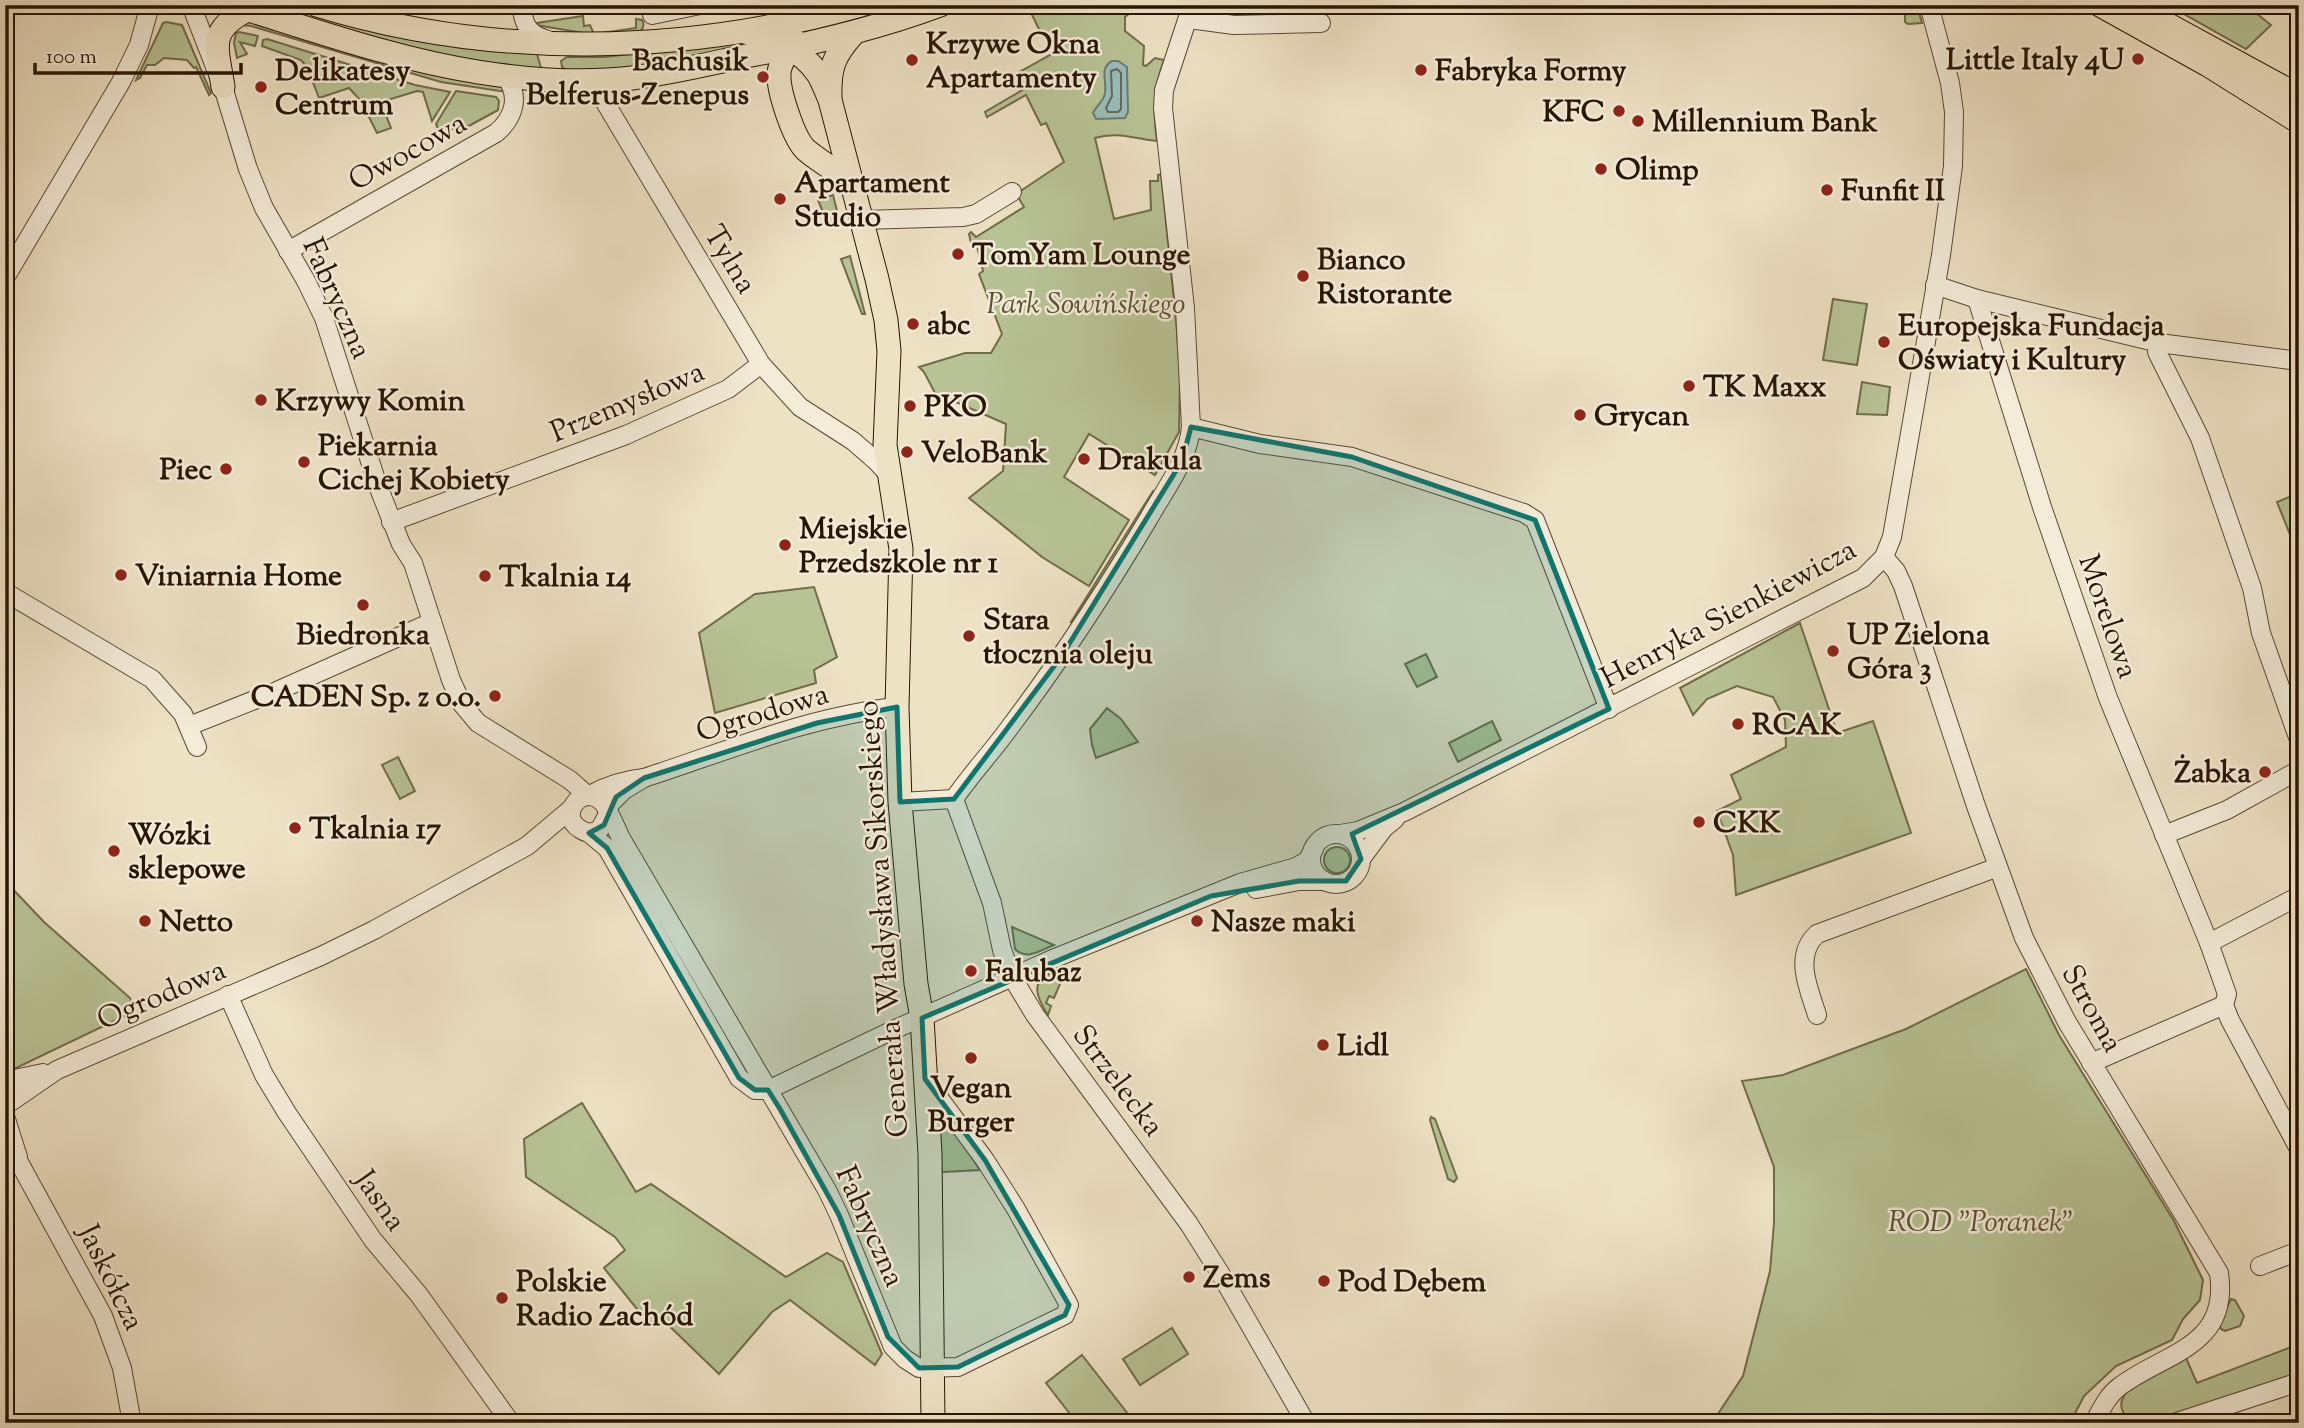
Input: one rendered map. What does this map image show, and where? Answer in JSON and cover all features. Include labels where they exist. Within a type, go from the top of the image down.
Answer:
[{"type":"main road","points":[[317,5],[421,30],[562,44],[649,42],[745,32],[816,18],[861,5]]},
{"type":"main road","points":[[223,86],[217,47],[218,35],[240,7],[447,67],[505,76],[589,82],[659,74],[790,48],[853,34],[940,5]]},
{"type":"main road","points":[[2115,8],[2299,96]]},
{"type":"main road","points":[[2115,8],[2299,122]]},
{"type":"main road","points":[[779,74],[790,48],[816,18]]},
{"type":"main road","name":"Generała Władysława Sikorskiego","points":[[745,32],[771,39],[790,48],[818,74],[830,100],[886,320],[889,360],[886,438],[888,475],[897,512],[901,549],[897,707],[900,802],[916,984],[922,1018],[932,1203],[933,1412]]},
{"type":"main road","points":[[830,100],[830,71],[843,45],[853,34]]},
{"type":"main road","points":[[558,80],[552,72],[552,56],[562,44]]},
{"type":"main road","points":[[748,56],[768,63],[779,74],[799,142],[853,186]]},
{"type":"street","points":[[5,278],[121,82],[139,45],[149,5]]},
{"type":"street","name":"Fabryczna","points":[[191,5],[223,86],[252,179],[264,208],[324,318],[391,522],[412,563],[451,680],[462,704],[478,723],[570,780],[588,796]]},
{"type":"street","points":[[521,5],[524,26],[529,32],[562,44]]},
{"type":"street","points":[[649,42],[651,10],[700,5]]},
{"type":"street","name":"Henryka Sienkiewicza","points":[[1340,834],[1358,831],[1404,812],[1609,709],[1863,578],[1884,557],[1892,537],[1953,166],[1954,112],[1950,83],[1931,9]]},
{"type":"street","points":[[900,802],[954,799],[1061,657],[1155,507],[1189,444],[1191,427],[1185,308],[1163,108],[1164,90],[1190,12],[1234,25],[1321,23]]},
{"type":"street","name":"Owocowa","points":[[288,251],[505,126],[514,104],[512,84],[505,76]]},
{"type":"street","name":"Tylna","points":[[589,82],[603,99],[761,364],[800,407],[853,441],[888,475]]},
{"type":"street","points":[[862,220],[963,217],[976,214],[1012,192]]},
{"type":"street","points":[[1935,285],[1976,299],[2159,343],[2299,361]]},
{"type":"street","name":"Morelowa","points":[[1976,299],[2042,507],[2108,698],[2209,943],[2227,994],[2224,1005],[2299,1149]]},
{"type":"street","points":[[2159,343],[2157,352],[2200,438],[2250,581],[2261,633],[2299,740]]},
{"type":"street","name":"Przemysłowa","points":[[391,522],[626,435],[728,389],[761,364]]},
{"type":"street","points":[[1191,427],[1260,444],[1352,457],[1524,513],[1535,520],[1609,709]]},
{"type":"street","points":[[853,441],[866,442],[886,438]]},
{"type":"street","name":"Stroma","points":[[1884,557],[1903,586],[1998,867],[2036,965],[2091,1063],[2219,1273],[2220,1305],[2207,1328],[2193,1344],[2174,1357],[2120,1386],[2109,1396],[2094,1423]]},
{"type":"street","points":[[5,592],[152,679],[173,701],[189,726],[197,747]]},
{"type":"street","points":[[189,726],[252,702],[432,622]]},
{"type":"street","name":"Ogrodowa","points":[[588,796],[615,783],[645,778],[808,726],[872,710],[897,707]]},
{"type":"street","points":[[2164,835],[2227,810],[2299,770]]},
{"type":"street","name":"Ogrodowa","points":[[607,811],[624,790],[645,778]]},
{"type":"street","points":[[588,796],[599,799],[607,811],[600,829],[559,835],[527,846],[571,809],[578,799],[588,796]]},
{"type":"street","name":"Strzelecka","points":[[954,799],[990,894],[1002,950],[1012,977],[1031,1009],[1196,1234],[1306,1423]]},
{"type":"street","points":[[571,809],[574,826],[587,832],[607,848],[739,1078],[755,1090],[768,1090],[1012,977],[1240,883],[1296,867],[1307,861],[1327,836],[1340,834],[1353,840],[1360,852],[1361,859],[1356,874],[1346,881],[1299,881],[1211,896]]},
{"type":"street","name":"Fabryczna","points":[[607,811],[796,1135],[839,1215],[893,1347],[919,1368],[933,1367]]},
{"type":"street","name":"Henryka Sienkiewicza","points":[[1361,859],[1384,828],[1404,812]]},
{"type":"street","name":"Ogrodowa","points":[[6,1104],[57,1070],[321,956],[527,846]]},
{"type":"street","points":[[1314,849],[1312,863],[1325,881]]},
{"type":"street","points":[[1817,1015],[1804,968],[1805,954],[1810,941],[1817,934],[1998,867]]},
{"type":"street","points":[[2209,943],[2299,896]]},
{"type":"street","name":"Jasna","points":[[228,995],[264,1075],[287,1113],[373,1240],[419,1295],[511,1423]]},
{"type":"street","points":[[2091,1063],[2224,1005]]},
{"type":"street","name":"Ogrodowa","points":[[5,1081],[57,1070]]},
{"type":"street","points":[[925,1079],[989,1166],[1069,1305],[1065,1315],[958,1367],[933,1367]]},
{"type":"street","name":"Jaskółcza","points":[[6,1104],[20,1164]]},
{"type":"street","name":"Jaskółcza","points":[[5,1145],[20,1164],[103,1316],[122,1368],[132,1423]]},
{"type":"street","points":[[2260,1266],[2299,1251]]},
{"type":"street","points":[[2174,1423],[2299,1382]]},
{"type":"street","points":[[2109,1396],[2107,1414],[2110,1423]]},
{"type":"street","points":[[918,1423],[933,1412]]},
{"type":"highlighted area","points":[[1191,427],[1352,457],[1535,520],[1609,709],[1352,834],[1361,859],[1346,881],[1299,881],[1211,896],[922,1018],[925,1079],[985,1160],[1069,1305],[1065,1315],[958,1367],[919,1368],[888,1337],[839,1215],[780,1109],[768,1090],[755,1090],[739,1078],[607,848],[589,833],[604,825],[616,797],[644,778],[817,723],[897,707],[900,802],[954,799],[1061,657],[1182,461]]},
{"type":"green space","points":[[262,5],[278,5],[386,35],[536,51],[542,71],[463,62]]},
{"type":"green space","name":"Park Sowińskiego","points":[[1027,5],[1136,5],[1125,17],[1125,31],[1144,46],[1143,65],[1146,66],[1155,58],[1164,60],[1155,100],[1157,141],[1119,135],[1095,138],[1114,219],[1151,210],[1150,181],[1158,181],[1158,175],[1161,174],[1180,374],[1179,432],[1155,475],[1089,434],[1064,477],[1129,520],[1089,586],[1042,557],[969,498],[1003,471],[1006,424],[935,393],[919,367],[965,353],[991,353],[1002,334],[979,274],[983,271],[976,242],[971,243],[969,234],[971,232],[976,237],[1024,207],[1018,197],[1019,192],[1064,162],[1046,123],[1041,125],[1026,95],[987,117],[985,112],[1024,89],[1016,74],[1057,51],[1049,35],[1043,37]]},
{"type":"green space","points":[[1917,5],[1922,23],[1908,24],[1905,22],[1905,9],[1875,6]]},
{"type":"green space","points":[[2168,5],[2246,5],[2271,25],[2246,49]]},
{"type":"green space","points":[[583,16],[584,26],[590,25],[594,34],[636,28],[636,19],[642,20],[643,26],[637,35],[601,36],[530,24]]},
{"type":"green space","points":[[251,18],[500,84],[506,92],[441,82],[251,26],[233,24]]},
{"type":"green space","points":[[163,23],[182,25],[211,93],[209,95],[196,67],[187,60],[164,58],[155,65],[147,65],[136,80]]},
{"type":"green space","points":[[236,33],[258,36],[255,46],[240,42],[247,54],[237,58],[234,43]]},
{"type":"green space","points":[[263,40],[415,85],[450,92],[432,121],[423,92],[417,91],[384,101],[382,105],[391,128],[377,133],[361,101],[349,88],[319,98],[307,67],[301,60],[262,46]]},
{"type":"green space","points":[[739,41],[741,50],[626,70],[566,70],[561,61],[567,57],[605,57]]},
{"type":"green space","points":[[456,91],[496,97],[499,101],[498,110],[456,133],[454,128],[441,136],[436,124]]},
{"type":"green space","points":[[833,195],[840,223],[829,227],[818,200]]},
{"type":"green space","points":[[850,256],[865,314],[862,314],[841,259]]},
{"type":"green space","points":[[1833,299],[1867,304],[1857,365],[1823,360]]},
{"type":"green space","points":[[1862,382],[1890,387],[1887,415],[1857,414]]},
{"type":"green space","points":[[1153,491],[1156,494],[1071,622]]},
{"type":"green space","points":[[2299,493],[2299,557],[2277,502]]},
{"type":"green space","points":[[814,587],[837,657],[814,670],[816,683],[715,713],[699,633],[755,594]]},
{"type":"green space","points":[[1800,623],[1837,733],[1873,721],[1911,833],[1736,895],[1733,855],[1717,811],[1741,799],[1731,775],[1786,747],[1785,720],[1773,697],[1737,686],[1707,699],[1693,715],[1680,688]]},
{"type":"green space","points":[[1426,654],[1437,677],[1417,687],[1405,664]]},
{"type":"green space","points":[[1107,708],[1121,719],[1138,742],[1096,758],[1090,729]]},
{"type":"green space","points":[[1492,721],[1501,740],[1458,762],[1449,743]]},
{"type":"green space","points":[[398,757],[415,791],[400,799],[382,765]]},
{"type":"green space","points":[[1337,847],[1346,851],[1350,860],[1346,869],[1337,873],[1328,869],[1324,860],[1328,851]]},
{"type":"green space","points":[[5,881],[44,922],[130,998],[135,1011],[14,1069],[5,1067]]},
{"type":"green space","points":[[1012,927],[1054,945],[1029,954],[1019,952],[1015,949]]},
{"type":"green space","points":[[1065,967],[1054,998],[1049,996],[1046,1003],[1051,1006],[1048,1015],[1038,997],[1038,984],[1047,975]]},
{"type":"green space","name":"ROD \"Poranek\"","points":[[2026,969],[2059,1035],[2174,1221],[2203,1280],[2200,1300],[2183,1319],[2172,1340],[2116,1366],[2084,1396],[2070,1423],[1712,1423],[1743,1376],[1770,1271],[1774,1223],[1774,1167],[1742,1081],[1783,1075],[1906,1029]]},
{"type":"green space","points":[[582,1103],[636,1192],[651,1184],[786,1277],[827,1253],[843,1262],[882,1354],[875,1365],[790,1300],[772,1312],[719,1374],[661,1318],[649,1324],[604,1268],[625,1250],[615,1237],[526,1177],[524,1139]]},
{"type":"green space","points":[[941,1111],[980,1170],[941,1170],[938,1114]]},
{"type":"green space","points":[[1431,1117],[1435,1119],[1457,1178],[1454,1182],[1448,1179]]},
{"type":"green space","points":[[2231,1299],[2235,1300],[2244,1316],[2240,1326],[2225,1331],[2219,1323]]},
{"type":"green space","points":[[1172,1328],[1188,1354],[1140,1385],[1123,1359]]},
{"type":"green space","points":[[2299,1344],[2299,1375],[2144,1423],[2129,1423],[2122,1410],[2122,1399],[2128,1390],[2186,1358],[2197,1383]]},
{"type":"green space","points":[[1082,1355],[1135,1423],[1077,1423],[1046,1383]]},
{"type":"water","points":[[1112,61],[1118,61],[1127,67],[1128,112],[1125,118],[1096,119],[1093,113],[1104,96],[1105,71]]},
{"type":"place","name":"Little Italy 4U","points":[[2138,59]]},
{"type":"place","name":"Krzywe Okna Apartamenty","points":[[912,60]]},
{"type":"place","name":"Fabryka Formy","points":[[1421,70]]},
{"type":"place","name":"Bachusik Belferus-Zenepus","points":[[763,77]]},
{"type":"place","name":"Delikatesy Centrum","points":[[261,87]]},
{"type":"place","name":"KFC","points":[[1619,111]]},
{"type":"place","name":"Millennium Bank","points":[[1638,121]]},
{"type":"place","name":"Olimp","points":[[1601,169]]},
{"type":"place","name":"Funfit II","points":[[1827,190]]},
{"type":"place","name":"Apartament Studio","points":[[780,199]]},
{"type":"place","name":"TomYam Lounge","points":[[958,254]]},
{"type":"place","name":"Bianco Ristorante","points":[[1303,276]]},
{"type":"place","name":"abc","points":[[913,324]]},
{"type":"place","name":"Europejska Fundacja Oświaty i Kultury","points":[[1884,342]]},
{"type":"place","name":"TK Maxx","points":[[1689,386]]},
{"type":"place","name":"Krzywy Komin","points":[[261,400]]},
{"type":"place","name":"PKO","points":[[910,406]]},
{"type":"place","name":"Grycan","points":[[1580,415]]},
{"type":"place","name":"VeloBank","points":[[907,452]]},
{"type":"place","name":"Drakula","points":[[1084,459]]},
{"type":"place","name":"Piekarnia Cichej Kobiety","points":[[304,462]]},
{"type":"place","name":"Piec","points":[[226,469]]},
{"type":"place","name":"Miejskie Przedszkole nr 1","points":[[785,545]]},
{"type":"place","name":"Viniarnia Home","points":[[121,575]]},
{"type":"place","name":"Tkalnia 14","points":[[485,576]]},
{"type":"place","name":"Biedronka","points":[[363,605]]},
{"type":"place","name":"Stara tłocznia oleju","points":[[969,636]]},
{"type":"place","name":"UP Zielona Góra 3","points":[[1833,651]]},
{"type":"place","name":"CADEN Sp. z o.o.","points":[[495,696]]},
{"type":"place","name":"RCAK","points":[[1738,724]]},
{"type":"place","name":"Żabka","points":[[2265,772]]},
{"type":"place","name":"CKK","points":[[1699,822]]},
{"type":"place","name":"Tkalnia 17","points":[[295,828]]},
{"type":"place","name":"Wózki sklepowe","points":[[114,851]]},
{"type":"place","name":"Netto","points":[[145,921]]},
{"type":"place","name":"Nasze maki","points":[[1197,921]]},
{"type":"place","name":"Falubaz","points":[[971,971]]},
{"type":"place","name":"Lidl","points":[[1323,1045]]},
{"type":"place","name":"Vegan Burger","points":[[971,1058]]},
{"type":"place","name":"Zems","points":[[1189,1277]]},
{"type":"place","name":"Pod Dębem","points":[[1324,1281]]},
{"type":"place","name":"Polskie Radio Zachód","points":[[502,1298]]}]
